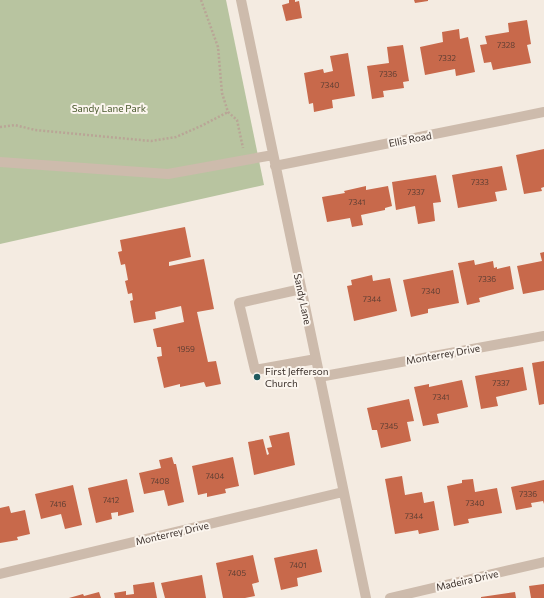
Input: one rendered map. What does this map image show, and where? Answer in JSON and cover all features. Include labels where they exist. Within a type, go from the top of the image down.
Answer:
[{"type":"street","name":"Sandy Lane","points":[[241,0],[366,598]]},
{"type":"street","name":"Ellis Road","points":[[275,166],[544,112]]},
{"type":"street","points":[[0,162],[168,174],[273,155]]},
{"type":"street","points":[[301,289],[238,303],[255,370],[316,359]]},
{"type":"street","name":"Monterrey Drive","points":[[319,377],[544,336]]},
{"type":"street","name":"Monterrey Drive","points":[[0,574],[344,492]]},
{"type":"street","name":"Madeira Drive","points":[[390,598],[544,562]]},
{"type":"path","points":[[201,0],[218,47],[222,93],[228,112],[237,120],[246,160]]},
{"type":"path","points":[[0,127],[15,125],[34,130],[151,141],[176,137],[228,112]]},
{"type":"green space","name":"Sandy Lane Park","points":[[0,0],[226,0],[264,185],[0,244]]},
{"type":"building","points":[[289,0],[295,0],[295,2],[299,1],[302,18],[286,21],[282,5],[289,3]]},
{"type":"building","points":[[414,0],[428,0],[428,1],[415,3]]},
{"type":"building","points":[[527,20],[531,44],[527,45],[531,63],[493,70],[491,62],[484,63],[480,45],[487,44],[485,36],[509,32],[508,23]]},
{"type":"building","points":[[459,29],[460,39],[468,37],[475,72],[456,76],[455,69],[425,75],[420,47],[443,42],[442,32]]},
{"type":"building","points":[[403,45],[409,81],[403,82],[404,88],[383,91],[384,97],[372,99],[367,66],[389,63],[387,47]]},
{"type":"building","points":[[348,53],[355,96],[332,100],[333,108],[314,112],[313,103],[309,104],[304,73],[323,69],[324,73],[333,71],[330,56]]},
{"type":"building","points":[[544,149],[544,187],[541,188],[542,191],[524,194],[516,155]]},
{"type":"building","points":[[502,166],[507,190],[495,192],[497,201],[458,208],[452,175]]},
{"type":"building","points":[[436,175],[441,202],[433,203],[435,221],[418,224],[415,206],[396,210],[392,182]]},
{"type":"building","points":[[366,186],[366,190],[388,186],[392,206],[385,208],[385,210],[361,215],[363,225],[352,227],[350,218],[327,222],[322,197],[345,193],[344,191]]},
{"type":"building","points":[[185,227],[191,257],[169,262],[169,266],[204,259],[214,309],[197,312],[208,362],[216,361],[221,384],[206,387],[204,382],[180,387],[180,384],[164,388],[157,357],[162,356],[161,347],[157,347],[153,329],[184,322],[181,306],[155,312],[156,319],[134,323],[130,301],[133,300],[132,293],[128,294],[125,281],[128,280],[125,264],[121,265],[118,252],[122,251],[120,240]]},
{"type":"building","points":[[544,252],[544,290],[523,294],[517,266],[542,261],[540,253]]},
{"type":"building","points":[[474,260],[475,265],[493,261],[494,268],[497,267],[497,269],[510,266],[514,289],[479,298],[480,302],[467,305],[458,263]]},
{"type":"building","points":[[453,270],[459,303],[428,309],[428,313],[411,317],[403,280]]},
{"type":"building","points":[[372,275],[373,281],[390,278],[397,311],[354,321],[347,286],[352,285],[351,280]]},
{"type":"building","points":[[544,361],[544,404],[539,405],[532,363]]},
{"type":"building","points":[[523,367],[527,390],[496,397],[498,406],[481,409],[475,376]]},
{"type":"building","points":[[462,380],[468,407],[437,414],[439,423],[423,426],[414,387],[429,384],[429,387]]},
{"type":"building","points":[[409,399],[414,421],[407,422],[411,441],[381,448],[377,430],[372,430],[367,408]]},
{"type":"building","points":[[289,432],[295,465],[254,475],[248,442],[263,439],[267,455],[269,454],[267,448],[272,447],[269,436]]},
{"type":"building","points":[[172,457],[174,464],[176,464],[184,502],[168,506],[164,490],[144,494],[139,473],[161,468],[159,460]]},
{"type":"building","points":[[233,457],[239,486],[225,489],[226,493],[207,497],[207,493],[198,495],[192,466]]},
{"type":"building","points":[[402,476],[405,495],[422,492],[424,503],[434,501],[439,530],[419,534],[418,530],[395,534],[385,479]]},
{"type":"building","points":[[127,479],[134,512],[118,516],[118,512],[111,513],[112,519],[96,523],[88,488]]},
{"type":"building","points":[[473,479],[475,492],[497,488],[502,513],[468,519],[469,523],[454,526],[447,486],[462,483],[462,480]]},
{"type":"building","points":[[544,480],[544,504],[543,501],[531,503],[532,507],[516,510],[511,487]]},
{"type":"building","points":[[73,485],[82,525],[65,529],[61,514],[41,519],[35,494]]},
{"type":"building","points":[[9,506],[11,513],[25,510],[30,534],[17,537],[18,540],[0,543],[0,508]]},
{"type":"building","points":[[317,549],[322,572],[297,578],[298,586],[281,590],[274,558]]},
{"type":"building","points":[[253,555],[259,582],[252,584],[255,596],[245,598],[223,598],[216,563]]},
{"type":"building","points":[[202,575],[206,598],[165,598],[161,583]]},
{"type":"building","points":[[154,582],[157,598],[115,598],[114,593],[126,591],[126,595],[134,594],[133,585]]},
{"type":"building","points":[[544,584],[544,598],[531,598],[529,586]]},
{"type":"building","points":[[99,592],[101,598],[69,598],[83,594],[84,596]]},
{"type":"building","points":[[515,592],[516,598],[481,598],[481,597]]},
{"type":"place","name":"First Jefferson Church","points":[[257,377]]}]
